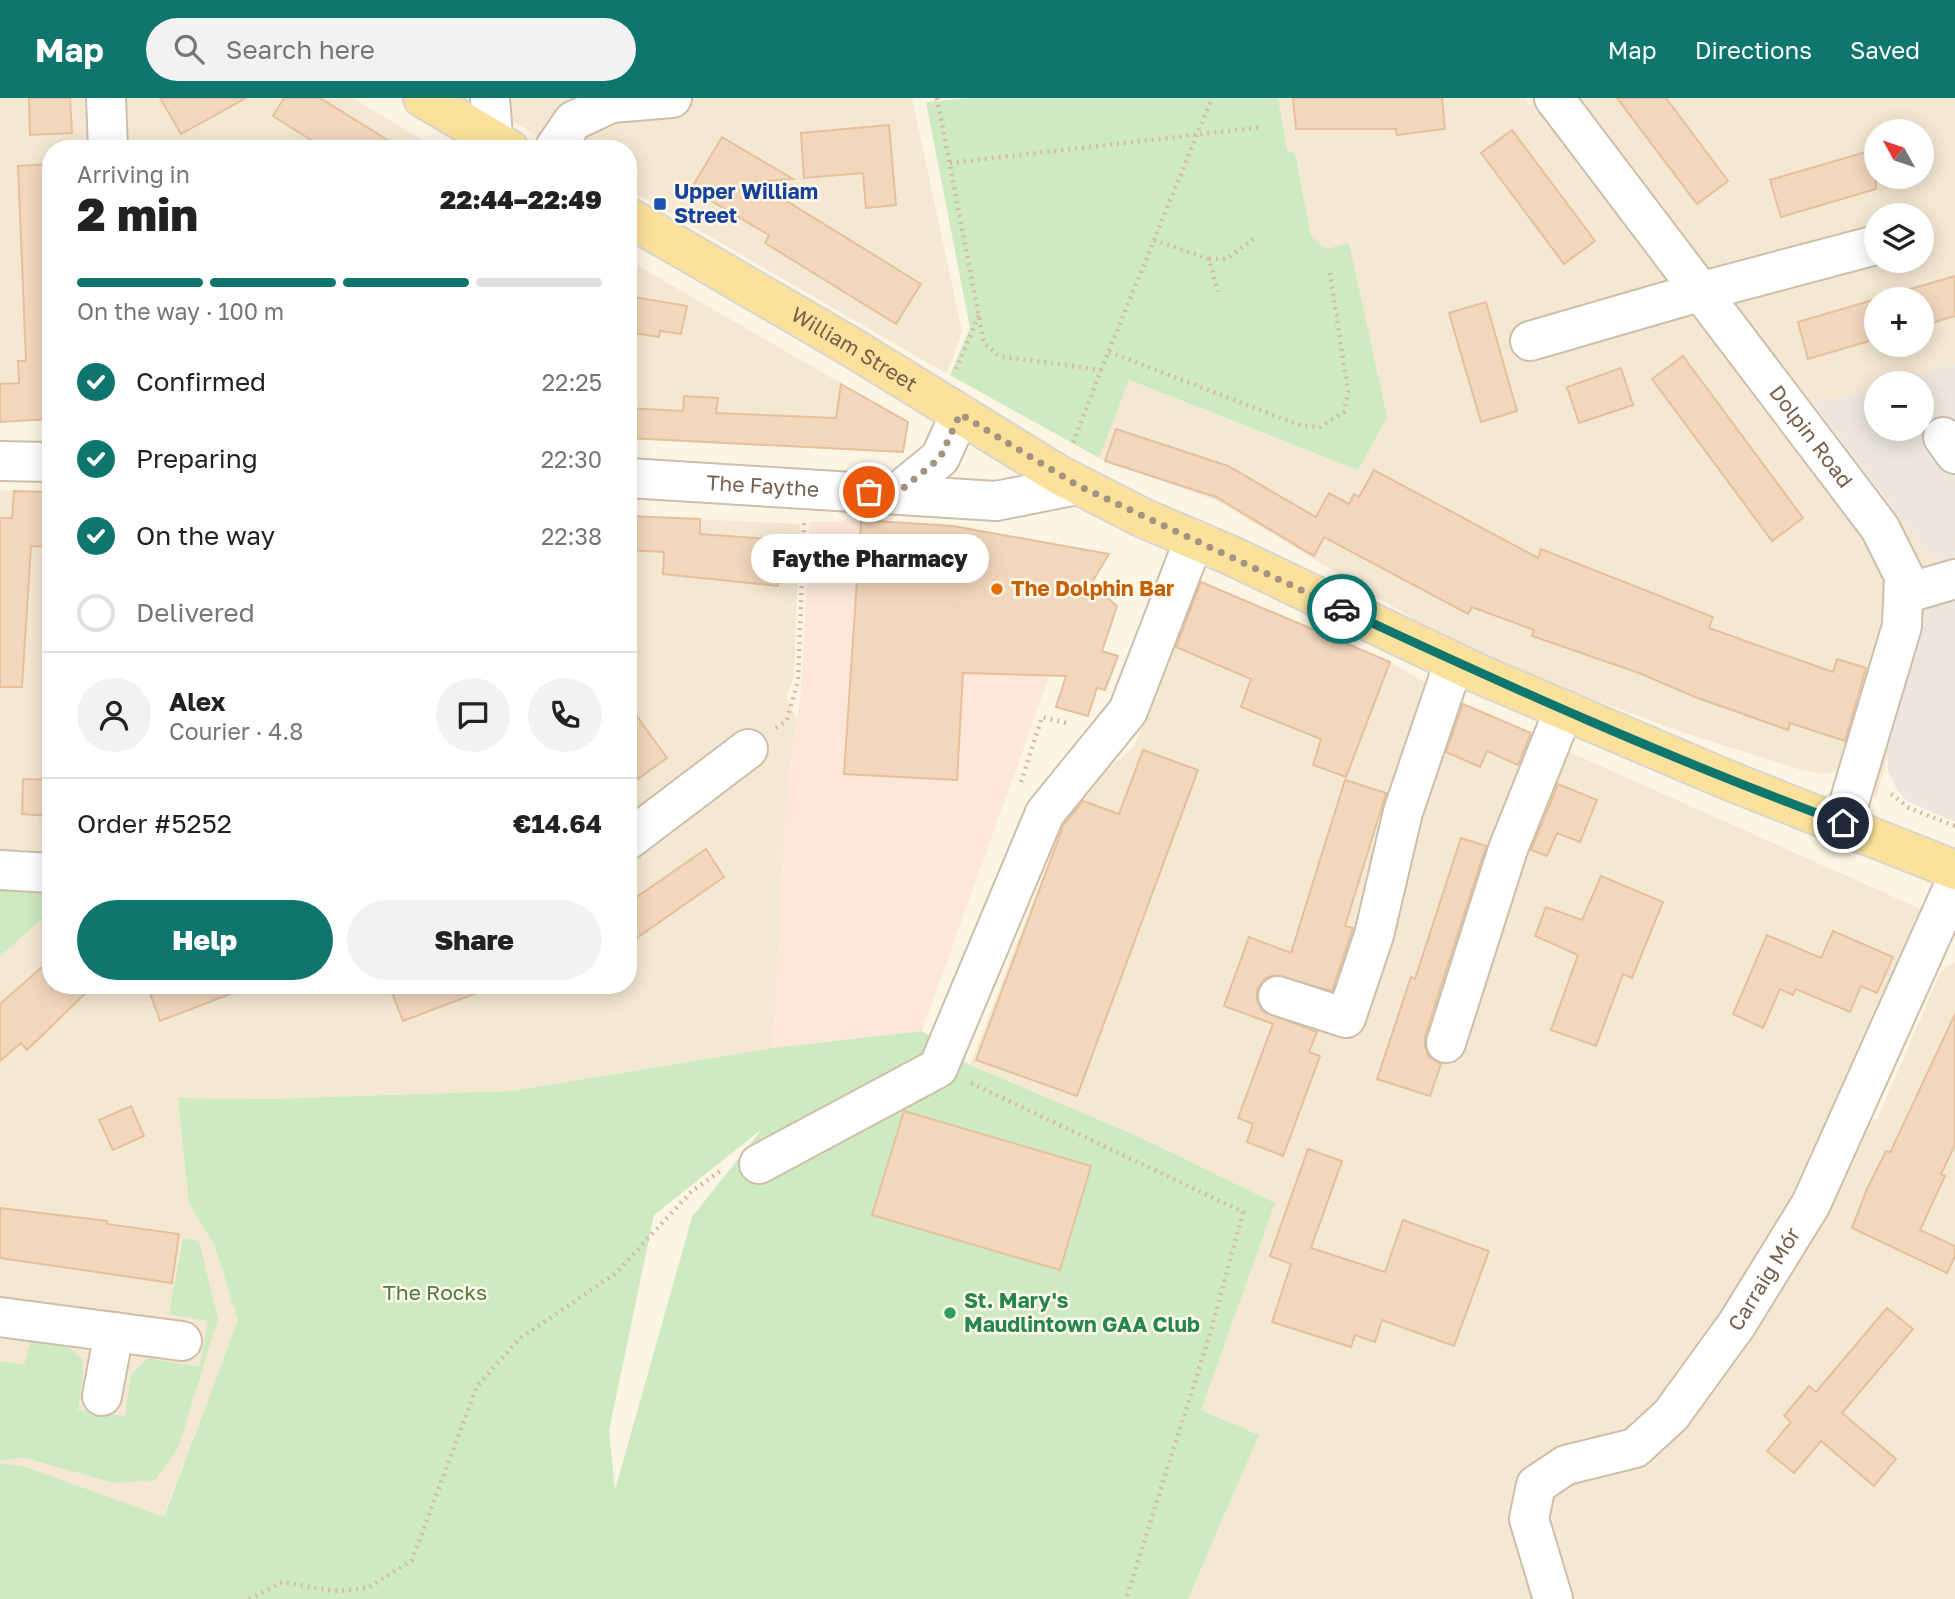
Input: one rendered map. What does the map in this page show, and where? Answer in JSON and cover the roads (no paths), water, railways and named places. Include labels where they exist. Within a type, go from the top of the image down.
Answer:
[{"type":"main road","points":[[423,98],[490,140]]},
{"type":"main road","name":"William Street","points":[[637,222],[960,414],[1074,467],[1194,540],[1454,662],[1564,710],[1730,781],[1843,823],[1955,870]]},
{"type":"street","points":[[106,98],[108,140]]},
{"type":"street","points":[[490,98],[498,140]]},
{"type":"street","points":[[560,140],[573,121],[611,103],[672,98]]},
{"type":"street","name":"Dolpin Road","points":[[1554,98],[1880,528],[1904,576],[1902,626],[1843,823]]},
{"type":"street","points":[[1530,341],[1864,248]]},
{"type":"street","points":[[896,494],[940,458],[960,414]]},
{"type":"street","points":[[0,461],[42,462]]},
{"type":"street","name":"The Faythe","points":[[637,479],[996,501],[1074,467]]},
{"type":"street","points":[[746,1163],[938,1068],[1045,813],[1071,764],[1128,711],[1194,540]]},
{"type":"street","points":[[1904,594],[1955,579]]},
{"type":"street","points":[[1278,996],[1346,1018],[1374,935],[1403,812],[1454,662]]},
{"type":"street","points":[[1446,1043],[1508,849],[1564,710]]},
{"type":"street","points":[[637,833],[748,749]]},
{"type":"street","points":[[0,870],[42,872]]},
{"type":"street","name":"Carraig Mór","points":[[1553,1599],[1528,1519],[1536,1485],[1566,1465],[1634,1448],[1671,1415],[1737,1324],[1811,1204],[1955,883]]},
{"type":"street","points":[[0,1317],[182,1341]]},
{"type":"street","points":[[102,1396],[114,1332]]},
{"type":"place","name":"Upper William Street","points":[[660,204]]},
{"type":"place","name":"Faythe Pharmacy","points":[[869,492]]},
{"type":"place","name":"The Dolphin Bar","points":[[997,589]]},
{"type":"place","name":"St. Mary's Maudlintown GAA Club","points":[[950,1313]]},
{"type":"park label","name":"The Rocks","points":[[435,1293]]}]
